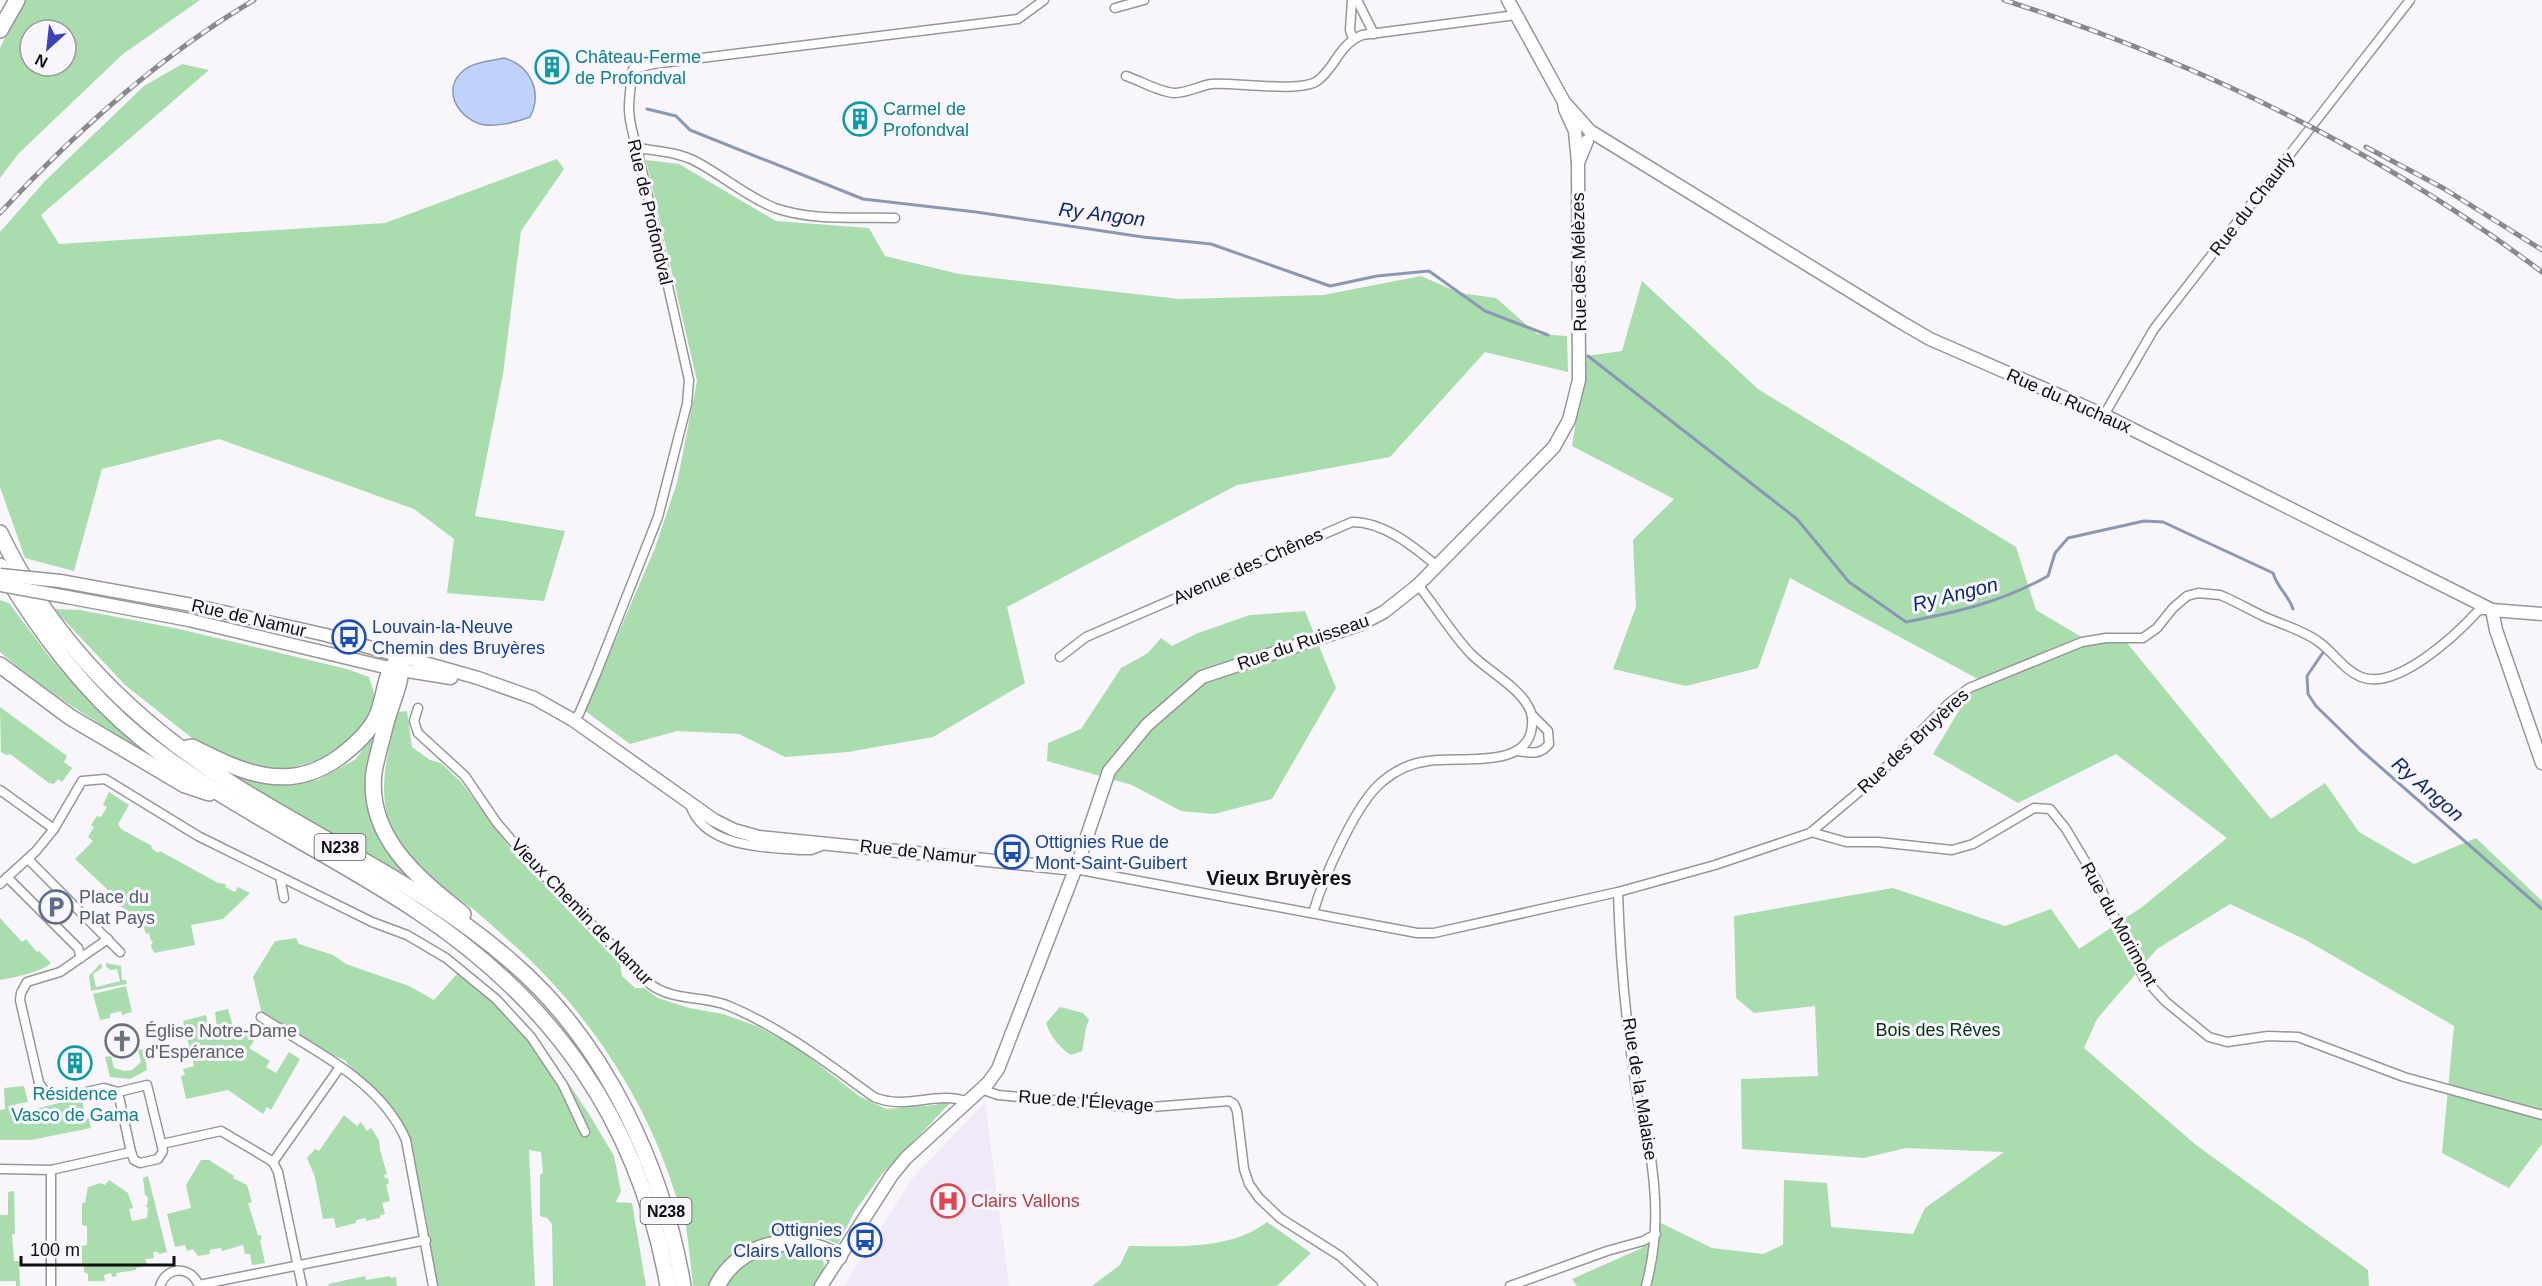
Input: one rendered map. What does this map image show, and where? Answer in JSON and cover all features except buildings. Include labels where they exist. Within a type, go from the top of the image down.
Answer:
[{"type":"highway","points":[[0,12],[6,0]]},
{"type":"highway","points":[[0,30],[17,0]]},
{"type":"highway","name":"N238","points":[[0,533],[14,562],[44,610],[90,668],[117,696],[181,749],[237,786],[422,896],[496,948],[544,994],[584,1041],[666,1212],[678,1256],[683,1286]]},
{"type":"highway","name":"N238","points":[[0,567],[29,615],[53,647],[108,708],[141,738],[229,800],[414,908],[490,965],[519,992],[567,1047],[601,1098],[624,1124]]},
{"type":"highway","points":[[181,749],[192,747],[250,772],[270,777],[290,777],[318,770],[353,747],[370,727],[380,710],[398,664]]},
{"type":"highway","points":[[398,664],[392,700],[374,774],[378,817],[395,850],[405,863],[482,929],[496,948]]},
{"type":"highway","points":[[0,665],[70,717],[122,749],[185,784],[229,800]]},
{"type":"highway","name":"N238","points":[[632,1142],[653,1215],[668,1286]]},
{"type":"highway","points":[[717,1286],[731,1267],[744,1256],[776,1243],[811,1244],[839,1257]]},
{"type":"street","name":"Rue de Profondval","points":[[573,720],[579,714],[649,542],[687,404],[689,380],[627,109],[633,69],[653,64],[1018,19],[1044,0]]},
{"type":"street","points":[[1115,8],[1144,0]]},
{"type":"street","points":[[1352,0],[1350,30],[1353,39]]},
{"type":"street","points":[[1357,0],[1374,34]]},
{"type":"street","name":"Rue des Mélèzes","points":[[1508,0],[1564,102],[1565,110],[1583,134],[1578,163],[1580,361]]},
{"type":"street","name":"Rue du Chaurly","points":[[2104,415],[2154,329],[2410,0]]},
{"type":"street","points":[[1126,76],[1173,93],[1211,84],[1267,86],[1308,84],[1324,74],[1335,57],[1353,39],[1374,34],[1516,15]]},
{"type":"street","name":"Rue du Ruchaux","points":[[1583,134],[1614,147],[1930,339],[2104,415],[2492,610],[2542,614]]},
{"type":"street","points":[[637,148],[674,153],[694,160],[757,199],[791,213],[813,216],[895,218]]},
{"type":"street","name":"Rue du Ruisseau","points":[[821,1286],[892,1175],[906,1158],[981,1089],[998,1069],[1075,869],[1109,771],[1147,725],[1202,677],[1359,625],[1384,612],[1418,585],[1554,447],[1573,408],[1580,361]]},
{"type":"street","name":"Avenue des Chênes","points":[[1060,657],[1086,637],[1352,522],[1379,526],[1421,552],[1437,566]]},
{"type":"street","name":"Rue de Namur","points":[[0,575],[60,580],[249,617],[398,664]]},
{"type":"street","name":"Rue de Namur","points":[[0,585],[189,620],[493,685],[549,705],[690,805],[734,830],[759,837],[1075,869]]},
{"type":"street","points":[[1313,913],[1354,817],[1366,797],[1382,781],[1409,765],[1428,760],[1501,757],[1518,751],[1538,753],[1549,744],[1548,731],[1532,715],[1521,697],[1470,652],[1418,585]]},
{"type":"street","name":"Rue des Bruyères","points":[[1811,832],[1872,782],[1948,704],[1969,688],[2082,642],[2106,638],[2137,639],[2148,636],[2180,601],[2192,594],[2220,595],[2307,634],[2358,676],[2379,681],[2399,674],[2442,646],[2458,633],[2479,610],[2492,610]]},
{"type":"street","points":[[2492,610],[2496,630],[2542,763]]},
{"type":"street","name":"Vieux Chemin de Namur","points":[[418,708],[414,722],[418,733],[465,776],[497,823],[527,858],[651,984],[662,992],[728,1006],[798,1043],[886,1102],[944,1098],[959,1098],[968,1102]]},
{"type":"street","points":[[1518,751],[1530,736],[1532,715]]},
{"type":"street","points":[[0,884],[28,859],[54,829],[82,781],[95,778],[105,779],[198,836],[372,922],[419,941],[446,958],[516,1019],[541,1050],[563,1085],[585,1132]]},
{"type":"street","points":[[0,790],[54,829]]},
{"type":"street","name":"Rue du Morimont","points":[[1811,832],[1845,842],[1878,842],[1952,850],[1973,844],[2034,808],[2050,809],[2066,829],[2097,881],[2144,978],[2166,1002],[2209,1037],[2226,1042],[2268,1036],[2298,1037],[2404,1077],[2542,1115]]},
{"type":"street","points":[[1075,869],[1430,934],[1618,892],[1715,865],[1811,832]]},
{"type":"street","points":[[28,859],[120,952]]},
{"type":"street","points":[[280,876],[284,898]]},
{"type":"street","points":[[7,877],[78,948],[81,958]]},
{"type":"street","name":"Rue de la Malaise","points":[[1618,892],[1631,1044],[1638,1104],[1649,1144],[1656,1234],[1646,1286]]},
{"type":"street","points":[[108,939],[60,972],[27,982],[20,1000],[39,1083],[47,1094],[58,1097],[105,1088],[118,1092],[147,1085],[162,1144],[163,1151],[158,1159],[140,1162],[134,1160],[118,1092]]},
{"type":"street","points":[[261,1017],[340,1067],[388,1107],[400,1125],[406,1140],[433,1286]]},
{"type":"street","points":[[273,1162],[340,1067]]},
{"type":"street","name":"Rue de l'Élevage","points":[[981,1089],[998,1095],[1131,1108],[1230,1101],[1237,1111],[1246,1177],[1258,1198],[1280,1218],[1340,1256],[1373,1286]]},
{"type":"street","points":[[162,1144],[221,1131],[273,1162],[278,1172],[302,1286]]},
{"type":"street","points":[[0,1169],[51,1170],[131,1152]]},
{"type":"street","points":[[51,1170],[51,1286]]},
{"type":"street","points":[[1510,1286],[1607,1251],[1643,1241],[1656,1234]]},
{"type":"street","points":[[160,1286],[166,1275],[179,1270],[191,1274],[199,1286],[298,1264],[426,1240]]},
{"type":"shaded area","name":"Clairs Vallons","points":[[985,1102],[1009,1286],[844,1286],[912,1179]]},
{"type":"green space","points":[[26,0],[200,0],[123,54],[19,153],[0,178],[0,48],[16,14]]},
{"type":"green space","points":[[182,64],[209,70],[41,215],[59,244],[385,223],[557,159],[564,169],[521,231],[503,374],[475,516],[565,531],[544,601],[447,593],[454,539],[414,509],[219,439],[102,469],[74,571],[25,558],[0,487],[0,232],[45,181],[144,86]]},
{"type":"green space","points":[[646,160],[679,164],[776,221],[869,228],[885,256],[959,274],[1179,299],[1323,295],[1421,276],[1460,293],[1496,298],[1537,334],[1567,336],[1568,372],[1485,352],[1390,457],[1237,485],[1007,607],[1025,683],[933,737],[848,752],[785,757],[739,734],[677,731],[630,744],[585,711],[655,548],[677,483],[697,381]]},
{"type":"green space","name":"Bois des Rêves","points":[[1642,281],[1758,389],[2016,547],[2036,610],[2085,639],[2127,643],[2271,819],[2325,783],[2359,832],[2414,864],[2476,838],[2542,901],[2542,1144],[2509,1188],[2442,1153],[2454,1026],[2304,939],[2230,904],[2157,949],[2097,1019],[2084,1048],[2196,1145],[2368,1270],[2369,1286],[1577,1286],[1572,1279],[1642,1248],[1661,1223],[1712,1248],[1763,1254],[1783,1245],[1784,1180],[1827,1183],[1831,1227],[1913,1234],[1925,1208],[2004,1152],[1906,1148],[1864,1158],[1742,1149],[1741,1079],[1818,1076],[1815,1006],[1754,1013],[1736,998],[1734,916],[1893,888],[2005,926],[2051,909],[2079,949],[2142,907],[2227,838],[2116,754],[2018,803],[1933,754],[1978,679],[1790,578],[1758,668],[1686,686],[1613,669],[1636,607],[1633,540],[1674,499],[1572,446],[1586,356],[1622,351]]},
{"type":"green space","points":[[0,600],[9,603],[51,659],[93,706],[143,751],[51,692],[0,652]]},
{"type":"green space","points":[[54,609],[80,610],[179,629],[347,669],[369,677],[376,699],[359,731],[328,757],[291,768],[262,770],[202,746],[125,685]]},
{"type":"green space","points":[[1305,611],[1336,688],[1272,799],[1214,814],[1181,811],[1132,785],[1047,761],[1048,743],[1081,729],[1121,668],[1148,653],[1161,638],[1172,646],[1198,633],[1250,615]]},
{"type":"green space","points":[[0,707],[67,756],[64,762],[72,768],[62,782],[58,779],[54,784],[49,783],[10,754],[6,755],[1,752]]},
{"type":"green space","points":[[407,711],[412,747],[430,760],[441,763],[461,782],[514,853],[620,964],[622,976],[635,988],[644,988],[658,998],[689,1008],[723,1014],[759,1027],[796,1047],[859,1096],[886,1109],[935,1105],[955,1098],[882,1174],[855,1211],[838,1244],[808,1232],[790,1231],[736,1253],[709,1286],[693,1286],[685,1223],[662,1157],[647,1122],[609,1055],[562,993],[535,965],[477,913],[419,867],[395,835],[385,805],[385,774],[397,712]]},
{"type":"green space","points":[[380,723],[367,788],[375,830],[410,880],[223,769],[280,784],[318,780],[356,759]]},
{"type":"green space","points":[[109,792],[129,805],[118,824],[121,829],[152,846],[151,848],[158,853],[160,851],[218,883],[226,884],[225,887],[235,892],[238,887],[250,893],[223,919],[191,925],[195,945],[154,953],[151,946],[153,941],[149,933],[146,934],[144,928],[75,859],[93,841],[88,837],[94,827],[91,825],[97,816],[101,817],[107,807],[103,805]]},
{"type":"green space","points":[[0,918],[22,942],[26,939],[51,963],[34,972],[0,980]]},
{"type":"green space","points":[[296,938],[299,944],[333,955],[346,964],[409,986],[434,1000],[463,967],[507,1004],[536,1035],[614,1156],[621,1191],[616,1202],[632,1203],[646,1286],[553,1286],[552,1224],[547,1218],[540,1216],[540,1175],[543,1173],[541,1152],[529,1150],[535,1286],[437,1286],[426,1216],[406,1131],[391,1105],[355,1074],[345,1060],[329,1054],[262,1014],[253,977],[275,941]]},
{"type":"green space","points":[[101,963],[102,968],[93,974],[96,987],[120,981],[117,969],[111,970],[106,967],[106,963],[121,966],[122,980],[126,980],[127,984],[91,991],[89,976]]},
{"type":"green space","points":[[126,986],[132,1012],[122,1015],[121,1011],[110,1014],[110,1018],[100,1020],[93,994]]},
{"type":"green space","points":[[1060,1007],[1083,1013],[1089,1020],[1082,1051],[1071,1055],[1056,1041],[1046,1023]]},
{"type":"green space","points":[[228,1009],[236,1036],[245,1034],[254,1041],[249,1048],[270,1061],[266,1067],[276,1073],[289,1052],[300,1059],[271,1110],[267,1107],[263,1114],[228,1090],[186,1099],[181,1076],[185,1075],[183,1069],[194,1066],[183,1021],[206,1015],[209,1029],[217,1028],[215,1012]]},
{"type":"green space","points":[[144,1049],[147,1070],[130,1079],[110,1077],[105,1057],[111,1056],[114,1068],[132,1070],[141,1062],[138,1050]]},
{"type":"green space","points":[[24,1086],[28,1102],[16,1104],[11,1111],[12,1115],[82,1097],[85,1119],[89,1118],[91,1128],[31,1140],[0,1140],[0,1110],[5,1109],[4,1088]]},
{"type":"green space","points":[[344,1115],[357,1126],[361,1122],[367,1131],[371,1128],[379,1140],[387,1174],[384,1175],[388,1178],[389,1183],[386,1185],[390,1201],[382,1203],[385,1214],[380,1215],[380,1218],[366,1221],[366,1218],[356,1220],[356,1223],[336,1228],[334,1218],[323,1219],[315,1177],[307,1158],[315,1149],[319,1151]]},
{"type":"green space","points":[[201,1160],[209,1160],[234,1176],[233,1178],[247,1185],[252,1202],[248,1203],[258,1235],[261,1235],[265,1263],[252,1265],[250,1254],[245,1254],[243,1245],[222,1251],[221,1248],[209,1250],[210,1254],[198,1256],[193,1249],[187,1251],[185,1245],[175,1247],[167,1214],[191,1208],[186,1185]]},
{"type":"green space","points":[[148,1176],[167,1252],[159,1254],[153,1252],[154,1258],[145,1259],[147,1265],[136,1268],[136,1270],[116,1273],[117,1276],[112,1277],[111,1273],[104,1275],[105,1281],[88,1281],[88,1274],[84,1272],[84,1265],[82,1265],[82,1246],[87,1245],[87,1226],[82,1225],[82,1203],[85,1203],[88,1187],[101,1183],[105,1185],[109,1180],[128,1193],[133,1208],[129,1209],[132,1221],[147,1218],[148,1208],[145,1205],[147,1205],[148,1197],[145,1195],[143,1178]]},
{"type":"green space","points":[[14,1191],[15,1234],[12,1234],[14,1261],[19,1261],[20,1286],[16,1286],[16,1281],[0,1281],[0,1215],[8,1215],[8,1192]]},
{"type":"green space","points":[[1267,1222],[1311,1253],[1277,1286],[1092,1286],[1120,1265],[1129,1246],[1182,1246],[1219,1242],[1236,1238]]},
{"type":"green space","points":[[799,1247],[815,1253],[823,1260],[823,1271],[814,1286],[725,1286],[739,1269],[757,1258]]},
{"type":"green space","points":[[365,1276],[366,1280],[396,1277],[397,1286],[329,1286],[328,1284]]},
{"type":"water","points":[[504,58],[521,67],[532,81],[534,108],[530,117],[519,121],[499,125],[480,124],[465,115],[459,108],[453,93],[454,85],[457,77],[468,67]]},
{"type":"waterway","name":"Ry Angon","points":[[647,109],[676,116],[690,130],[863,199],[1211,244],[1330,286],[1377,276],[1429,271],[1485,311],[1548,335]]},
{"type":"waterway","name":"Ry Angon","points":[[1588,356],[1797,519],[1849,582],[1906,622],[1961,610],[2014,593],[2048,576],[2055,553],[2068,538],[2144,521],[2163,522],[2273,573],[2293,609]]},
{"type":"waterway","name":"Ry Angon","points":[[2324,651],[2307,676],[2308,694],[2316,706],[2361,750],[2542,909]]},
{"type":"railway","points":[[0,213],[88,125],[151,71],[184,46],[254,0]]},
{"type":"railway","points":[[2004,0],[2076,24],[2147,52],[2216,81],[2285,114],[2417,187],[2542,272]]},
{"type":"railway","points":[[2366,147],[2443,188],[2542,250]]},
{"type":"place","name":"Château-Ferme de Profondval","points":[[552,67]]},
{"type":"place","name":"Carmel de Profondval","points":[[860,119]]},
{"type":"place","name":"Louvain-la-Neuve Chemin des Bruyères","points":[[349,637]]},
{"type":"place","name":"Ottignies Rue de Mont-Saint-Guibert","points":[[1012,852]]},
{"type":"place","name":"Place du Plat Pays","points":[[56,907]]},
{"type":"place","name":"Église Notre-Dame d'Espérance","points":[[122,1041]]},
{"type":"place","name":"Résidence Vasco de Gama","points":[[75,1063]]},
{"type":"place","name":"Clairs Vallons","points":[[948,1201]]},
{"type":"place","name":"Ottignies Clairs Vallons","points":[[865,1240]]},
{"type":"district","name":"Vieux Bruyères","points":[[1279,878]]}]
